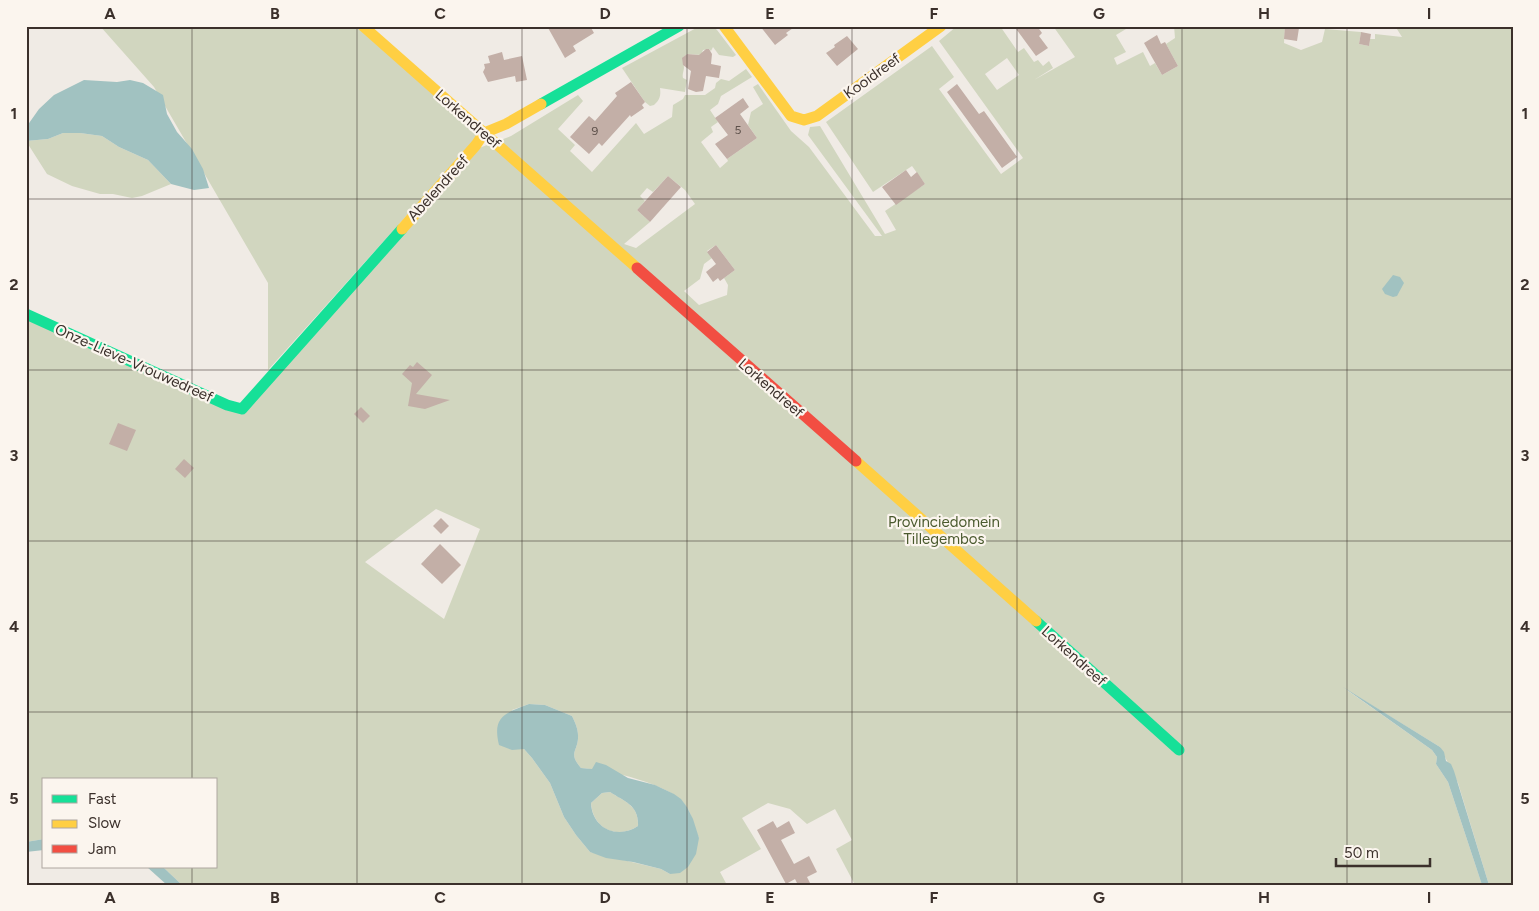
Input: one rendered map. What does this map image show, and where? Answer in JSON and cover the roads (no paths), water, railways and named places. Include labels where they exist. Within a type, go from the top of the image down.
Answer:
[{"type":"street","name":"Lorkendreef","points":[[363,26],[1178,750]]},
{"type":"street","points":[[484,133],[506,124],[679,26]]},
{"type":"street","name":"Kooidreef","points":[[724,26],[790,116],[801,121],[808,121],[817,116],[941,26]]},
{"type":"street","name":"Abelendreef","points":[[242,409],[476,145],[484,133]]},
{"type":"street","name":"Onze-Lieve-Vrouwedreef","points":[[26,314],[227,405],[242,409]]},
{"type":"water","points":[[84,80],[117,82],[130,80],[143,83],[163,95],[167,114],[177,132],[192,149],[203,169],[209,188],[194,190],[171,184],[148,160],[119,147],[102,136],[63,133],[48,139],[26,141],[27,126],[39,109],[54,95]]},
{"type":"water","points":[[1393,275],[1400,277],[1404,283],[1397,296],[1393,297],[1385,294],[1382,289]]},
{"type":"water","points":[[1343,687],[1440,747],[1444,752],[1446,761],[1451,764],[1454,771],[1489,885],[1482,885],[1448,782],[1436,764],[1437,757],[1432,750]]},
{"type":"water","points":[[529,704],[545,705],[572,716],[578,733],[574,755],[581,768],[592,769],[596,762],[606,765],[628,778],[655,785],[681,799],[693,819],[699,838],[696,854],[688,867],[680,873],[670,874],[661,869],[606,858],[590,852],[564,817],[550,783],[532,758],[524,749],[512,750],[499,745],[497,728],[499,722],[507,713]],"holes":[[[610,792],[634,809],[638,819],[638,826],[622,832],[614,831],[607,829],[596,819],[592,812],[591,803],[602,793]]]},
{"type":"water","points":[[42,839],[42,850],[26,852],[26,842]]},
{"type":"water","points":[[148,868],[164,868],[182,885],[167,885]]},
{"type":"park label","name":"Provinciedomein Tillegembos","points":[[944,530]]}]
